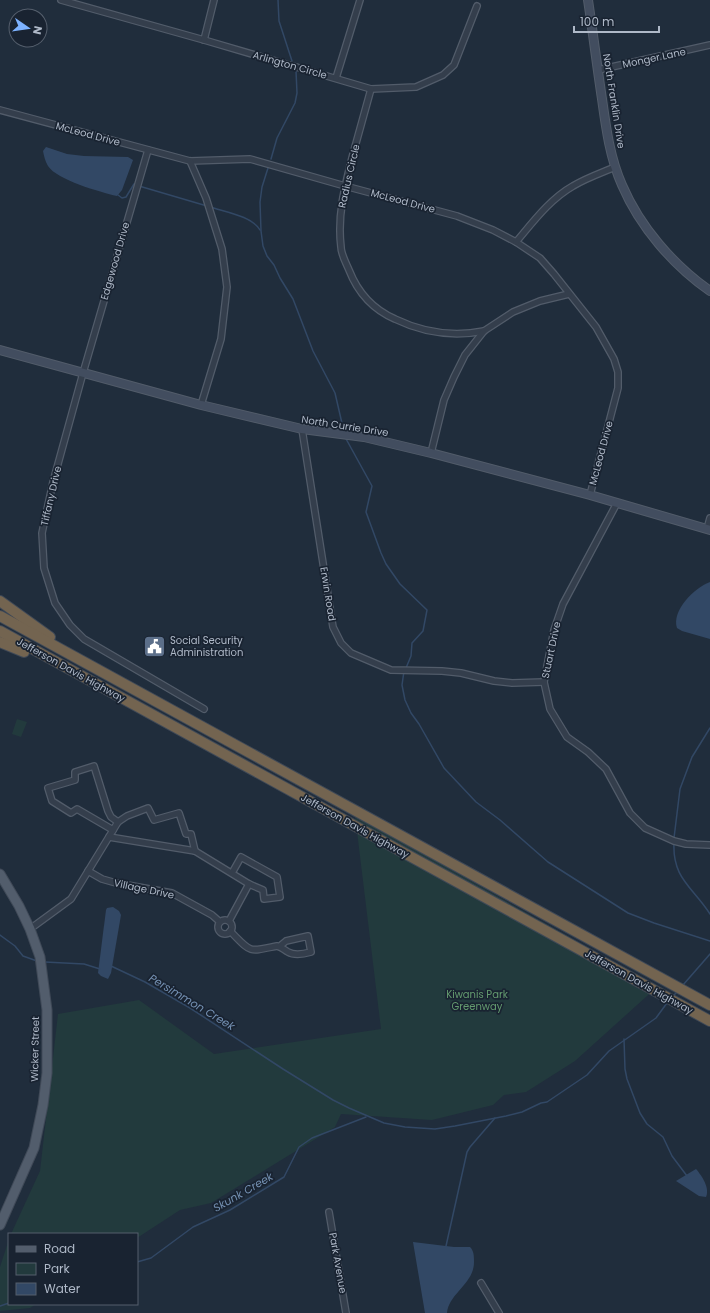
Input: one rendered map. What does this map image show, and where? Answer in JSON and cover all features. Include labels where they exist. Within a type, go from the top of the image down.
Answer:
[{"type":"highway","points":[[0,601],[92,667]]},
{"type":"highway","name":"Jefferson Davis Highway","points":[[0,616],[710,1005]]},
{"type":"highway","name":"Jefferson Davis Highway","points":[[0,631],[70,671],[710,1021]]},
{"type":"highway","points":[[0,642],[70,671]]},
{"type":"main road","name":"Wicker Street","points":[[0,874],[30,929],[40,957],[47,1010],[47,1073],[43,1105],[34,1148],[0,1225]]},
{"type":"street","name":"Arlington Circle","points":[[61,0],[371,89],[416,87],[443,75],[454,65],[477,6]]},
{"type":"street","points":[[204,40],[214,0]]},
{"type":"street","points":[[336,78],[360,0]]},
{"type":"street","name":"North Franklin Drive","points":[[588,0],[606,125],[615,167],[622,184],[634,209],[655,239],[694,280],[710,291]]},
{"type":"street","name":"Monger Lane","points":[[598,70],[710,45]]},
{"type":"street","name":"Radius Circle","points":[[371,89],[345,186],[340,215],[341,248],[353,280],[365,298],[388,316],[410,326],[430,332],[466,334],[484,331]]},
{"type":"street","name":"McLeod Drive","points":[[0,110],[190,161],[250,158],[462,218],[493,230],[516,242],[540,258],[596,327],[614,359],[618,372],[618,388],[590,495]]},
{"type":"street","name":"Edgewood Drive","points":[[83,372],[148,150]]},
{"type":"street","points":[[190,161],[206,198],[222,249],[227,287],[221,339],[201,405]]},
{"type":"street","points":[[516,242],[540,213],[573,185],[615,167]]},
{"type":"street","points":[[431,453],[444,400],[465,355],[484,331],[514,312],[540,301],[569,294]]},
{"type":"street","name":"North Currie Drive","points":[[0,350],[201,405],[302,429],[364,437],[431,453],[590,495],[708,530]]},
{"type":"street","name":"Tiffany Drive","points":[[83,372],[53,482],[42,533],[44,568],[55,603],[70,625],[84,639],[204,709]]},
{"type":"street","name":"Erwin Road","points":[[302,429],[333,627],[341,643],[351,653],[391,670],[461,673],[494,682],[544,682]]},
{"type":"street","name":"Stuart Drive","points":[[616,503],[563,604],[554,630],[544,682],[550,709],[567,737],[588,752],[606,769],[630,813],[645,828],[674,841],[686,844],[710,845]]},
{"type":"street","points":[[708,530],[710,518]]},
{"type":"street","points":[[113,830],[77,809],[72,813],[52,801],[48,788],[75,780],[75,772],[94,766],[108,811],[111,817],[118,822]]},
{"type":"street","points":[[30,929],[71,899],[118,822],[127,816],[148,808],[154,820],[179,813],[186,834],[191,834],[195,851]]},
{"type":"street","points":[[109,837],[195,851],[232,874],[249,884],[264,890],[264,899],[280,897],[277,877],[241,857],[232,874]]},
{"type":"street","name":"Village Drive","points":[[88,871],[102,879],[116,883],[172,893],[212,915],[220,922],[218,927],[221,933],[227,934],[230,931],[248,949],[253,951],[280,946],[286,941],[308,936],[311,952],[302,954],[289,953],[280,946]]},
{"type":"street","points":[[229,921],[249,884]]},
{"type":"street","points":[[220,922],[225,920],[229,921]]},
{"type":"street","points":[[229,921],[232,926],[230,931]]},
{"type":"street","name":"Park Avenue","points":[[329,1212],[346,1313]]},
{"type":"street","points":[[481,1283],[499,1313]]},
{"type":"green space","points":[[17,719],[27,722],[21,737],[12,734]]},
{"type":"green space","name":"Kiwanis Park Greenway","points":[[355,815],[657,987],[575,1061],[526,1092],[504,1095],[493,1105],[432,1120],[341,1114],[335,1127],[211,1203],[180,1210],[138,1237],[138,1233],[11,1233],[40,1171],[58,1014],[139,1000],[214,1054],[381,1029]]},
{"type":"green space","points":[[8,1242],[8,1305],[34,1305],[30,1308],[0,1311],[0,1267]]},
{"type":"water","points":[[46,147],[67,154],[128,157],[133,160],[122,190],[117,196],[80,185],[60,176],[48,166],[43,151]]},
{"type":"water","points":[[710,582],[710,639],[682,631],[677,628],[676,621],[681,607],[691,594]]},
{"type":"water","points":[[113,907],[119,911],[121,915],[111,973],[108,979],[98,973],[106,910],[107,908]]},
{"type":"water","points":[[696,1169],[706,1186],[706,1197],[699,1196],[676,1181]]},
{"type":"water","points":[[413,1242],[454,1247],[470,1247],[474,1254],[473,1270],[466,1283],[452,1300],[447,1313],[425,1313]]},
{"type":"waterway","points":[[278,0],[279,21],[292,61]]},
{"type":"waterway","points":[[271,159],[277,138],[295,103],[297,93],[296,71]]},
{"type":"waterway","points":[[268,168],[262,187],[260,202],[263,246],[267,256],[274,265],[293,299],[313,351],[335,393],[344,432]]},
{"type":"waterway","points":[[118,195],[122,198],[126,197],[134,184],[136,185]]},
{"type":"waterway","points":[[139,186],[207,206]]},
{"type":"waterway","points":[[210,207],[245,218],[251,221],[260,230]]},
{"type":"waterway","points":[[345,437],[372,486],[366,512],[386,564],[400,584],[427,610],[423,631],[412,643],[411,656],[406,668]]},
{"type":"waterway","points":[[404,671],[402,685],[405,700],[411,713],[419,724],[444,768],[476,802],[500,820],[548,862],[628,913],[710,941]]},
{"type":"waterway","points":[[674,838],[680,789],[692,757],[710,728]]},
{"type":"waterway","points":[[674,842],[674,855],[680,874],[710,914]]},
{"type":"waterway","name":"Persimmon Creek","points":[[0,935],[15,946],[23,956],[37,961]]},
{"type":"waterway","points":[[683,985],[710,954]]},
{"type":"waterway","name":"Persimmon Creek","points":[[45,962],[84,964],[100,969]]},
{"type":"waterway","points":[[111,966],[145,982],[190,1008],[333,1100],[384,1123],[405,1127],[435,1129],[506,1116],[522,1112],[541,1103],[547,1102],[587,1075],[609,1051],[656,1018],[667,1003]]},
{"type":"waterway","points":[[672,997],[678,991]]},
{"type":"waterway","points":[[624,1039],[625,1069],[627,1079],[640,1113],[647,1124],[663,1137],[672,1156],[687,1176]]},
{"type":"waterway","name":"Skunk Creek","points":[[138,1262],[151,1258],[193,1227],[230,1210],[284,1177],[299,1147],[312,1138],[366,1117]]},
{"type":"waterway","points":[[446,1246],[467,1152],[495,1118]]},
{"type":"waterway","name":"Skunk Creek","points":[[0,1306],[8,1303]]},
{"type":"place","name":"Social Security Administration","points":[[154,646]]}]
